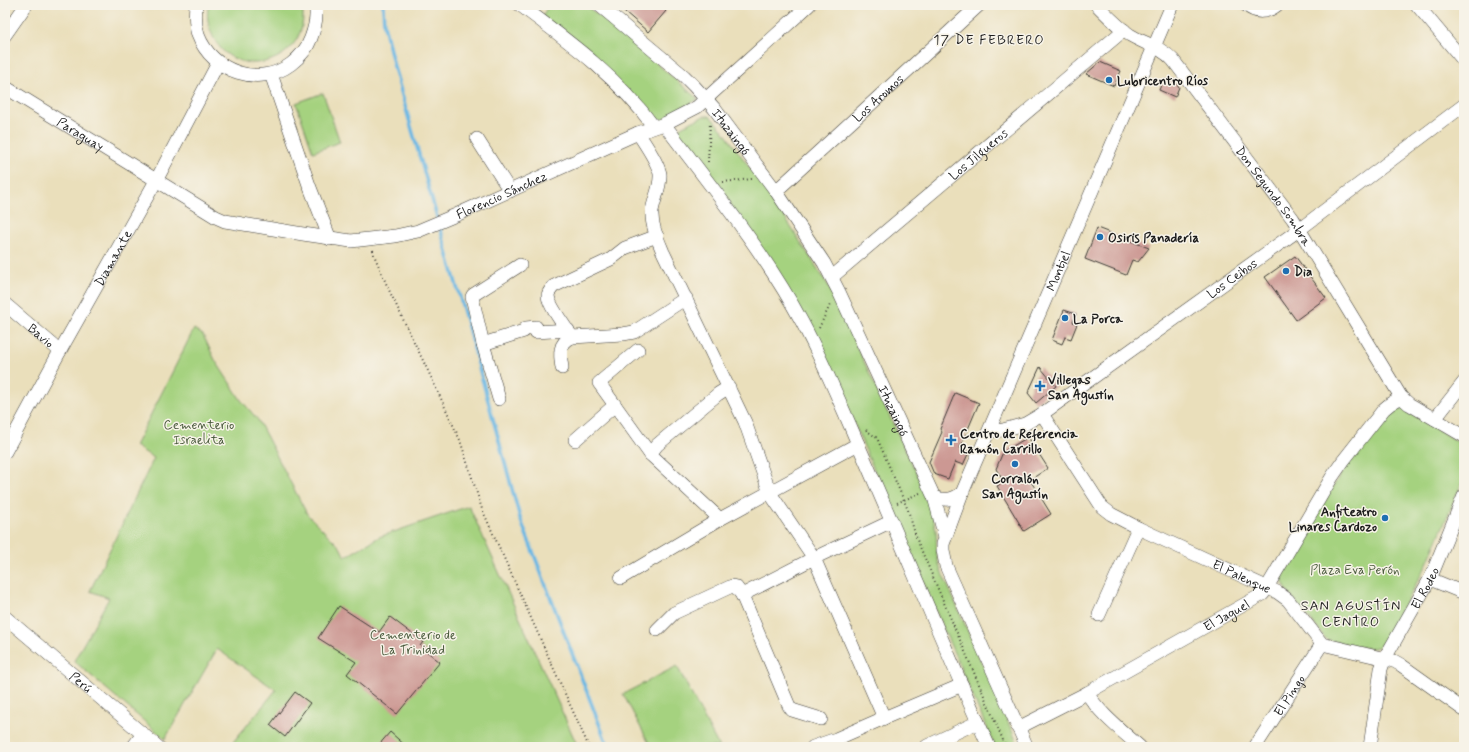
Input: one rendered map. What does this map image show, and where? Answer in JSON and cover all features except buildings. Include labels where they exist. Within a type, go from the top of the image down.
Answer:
[{"type":"street","points":[[5,35],[26,5]]},
{"type":"street","points":[[196,5],[195,17],[198,34],[206,50],[218,63],[233,72],[250,76],[271,74],[285,69],[299,58],[309,44],[315,27],[316,7]]},
{"type":"street","points":[[520,5],[593,60],[644,112],[659,125],[747,234],[785,293],[815,348],[892,521],[989,747]]},
{"type":"street","name":"Ituzaingó","points":[[599,5],[684,76],[706,100],[776,191],[832,277],[932,492],[945,537],[943,550],[946,566],[1026,747]]},
{"type":"street","name":"Florencio Sánchez","points":[[157,180],[216,217],[225,221],[330,239],[351,241],[395,236],[418,231],[697,107],[809,5]]},
{"type":"street","name":"Los Aromos","points":[[776,191],[979,5]]},
{"type":"street","name":"Don Segundo Sombra","points":[[1097,5],[1124,30],[1154,46],[1167,54],[1173,60],[1300,228],[1401,397],[1409,404],[1464,436]]},
{"type":"street","name":"Montiel","points":[[945,537],[962,492],[990,431],[1172,5]]},
{"type":"street","points":[[1246,5],[1251,10],[1259,12],[1266,11],[1277,5]]},
{"type":"street","points":[[1417,5],[1464,61]]},
{"type":"street","name":"Los Jilgueros","points":[[832,277],[1124,30]]},
{"type":"street","name":"Diamante","points":[[5,452],[60,351],[157,180],[218,63]]},
{"type":"street","points":[[271,74],[309,185],[330,239]]},
{"type":"street","name":"Paraguay","points":[[5,87],[157,180]]},
{"type":"street","name":"Los Ceibos","points":[[990,431],[1003,430],[1025,424],[1042,414],[1300,228],[1464,105]]},
{"type":"street","points":[[638,133],[660,172],[660,180],[652,211],[652,218],[657,236],[745,422],[770,493],[814,558],[884,718]]},
{"type":"street","points":[[477,139],[510,191]]},
{"type":"street","points":[[570,334],[549,300],[548,296],[551,289],[554,286],[611,259],[625,248],[657,236]]},
{"type":"street","points":[[499,399],[472,300],[473,295],[520,265]]},
{"type":"street","points":[[483,344],[524,331],[526,328],[536,327],[536,332],[570,334],[623,334],[634,332],[686,298]]},
{"type":"street","name":"Bavio","points":[[5,304],[60,351]]},
{"type":"street","points":[[562,368],[561,349],[570,334]]},
{"type":"street","points":[[638,350],[598,383],[650,454],[720,519]]},
{"type":"street","points":[[1435,419],[1464,382]]},
{"type":"street","points":[[650,454],[662,440],[718,394],[729,387]]},
{"type":"street","name":"El Jaguel","points":[[1018,728],[1087,693],[1263,594],[1343,461],[1384,409],[1401,397]]},
{"type":"street","points":[[574,440],[615,405]]},
{"type":"street","name":"El Palenque","points":[[1042,414],[1102,507],[1111,514],[1138,528],[1268,587],[1288,600],[1322,644]]},
{"type":"street","points":[[621,578],[720,519],[858,444]]},
{"type":"street","points":[[932,492],[942,500],[948,500],[954,498],[962,492]]},
{"type":"street","name":"El Rodeo","points":[[1370,747],[1381,668],[1385,658],[1430,579],[1464,496]]},
{"type":"street","points":[[742,595],[814,558],[892,521]]},
{"type":"street","points":[[1099,615],[1138,528]]},
{"type":"street","points":[[1430,579],[1464,593]]},
{"type":"street","points":[[657,630],[674,613],[732,586],[736,586],[742,595],[789,706],[792,710],[821,719]]},
{"type":"street","name":"Perú","points":[[5,616],[158,747]]},
{"type":"street","points":[[1322,644],[1385,658],[1401,665],[1464,710]]},
{"type":"street","name":"El Pingo","points":[[1255,747],[1322,644]]},
{"type":"street","points":[[813,747],[836,739],[962,685]]},
{"type":"street","points":[[1087,693],[1095,705],[1140,747]]},
{"type":"street","points":[[927,746],[978,722]]},
{"type":"street","points":[[134,747],[143,734]]},
{"type":"path","points":[[721,182],[754,179]]},
{"type":"path","points":[[371,239],[374,255],[388,288],[460,440],[482,509],[589,747]]},
{"type":"path","points":[[817,330],[832,303]]},
{"type":"path","points":[[886,508],[919,494],[932,492]]},
{"type":"green space","points":[[209,5],[302,5],[302,25],[295,41],[284,54],[268,61],[252,63],[236,59],[221,49],[209,26]]},
{"type":"green space","points":[[549,5],[585,5],[612,25],[698,99],[663,120],[657,120],[637,99],[542,16]]},
{"type":"green space","points":[[323,93],[340,142],[313,152],[296,103]]},
{"type":"green space","points":[[704,116],[710,116],[724,132],[778,207],[828,285],[928,498],[936,530],[937,557],[940,568],[1019,747],[995,747],[835,380],[677,131],[681,127]]},
{"type":"green space","name":"Cementerio de La Trinidad","points":[[194,329],[203,335],[215,360],[241,400],[258,420],[307,514],[340,547],[345,557],[379,537],[469,506],[578,747],[229,747],[276,690],[217,649],[165,739],[74,661],[109,598],[90,591],[154,458],[135,446]]},
{"type":"green space","name":"Plaza Eva Perón","points":[[1396,408],[1403,409],[1464,445],[1464,478],[1425,568],[1384,641],[1376,648],[1370,648],[1326,639],[1289,594],[1283,583],[1283,575],[1316,515],[1347,464],[1389,410]]},
{"type":"green space","points":[[677,666],[719,747],[651,747],[623,694]]},
{"type":"waterway","points":[[383,5],[384,25],[394,67],[459,294],[520,518],[605,739],[611,747]]},
{"type":"place","name":"Lubricentro Ríos","points":[[1109,80]]},
{"type":"place","name":"Osiris Panadería","points":[[1100,237]]},
{"type":"place","name":"Dia","points":[[1286,271]]},
{"type":"place","name":"La Porca","points":[[1065,318]]},
{"type":"place","name":"Villegas San Agustín","points":[[1040,386]]},
{"type":"place","name":"Centro de Referencia Ramón Carrillo","points":[[951,440]]},
{"type":"place","name":"Corralón San Agustín","points":[[1015,464]]},
{"type":"place","name":"Anfiteatro Linares Cardozo","points":[[1385,518]]},
{"type":"district","name":"17 DE FEBRERO","points":[[989,39]]},
{"type":"district","name":"SAN AGUSTÍN CENTRO","points":[[1351,614]]},
{"type":"park label","name":"Cementerio Israelita","points":[[199,432]]}]
